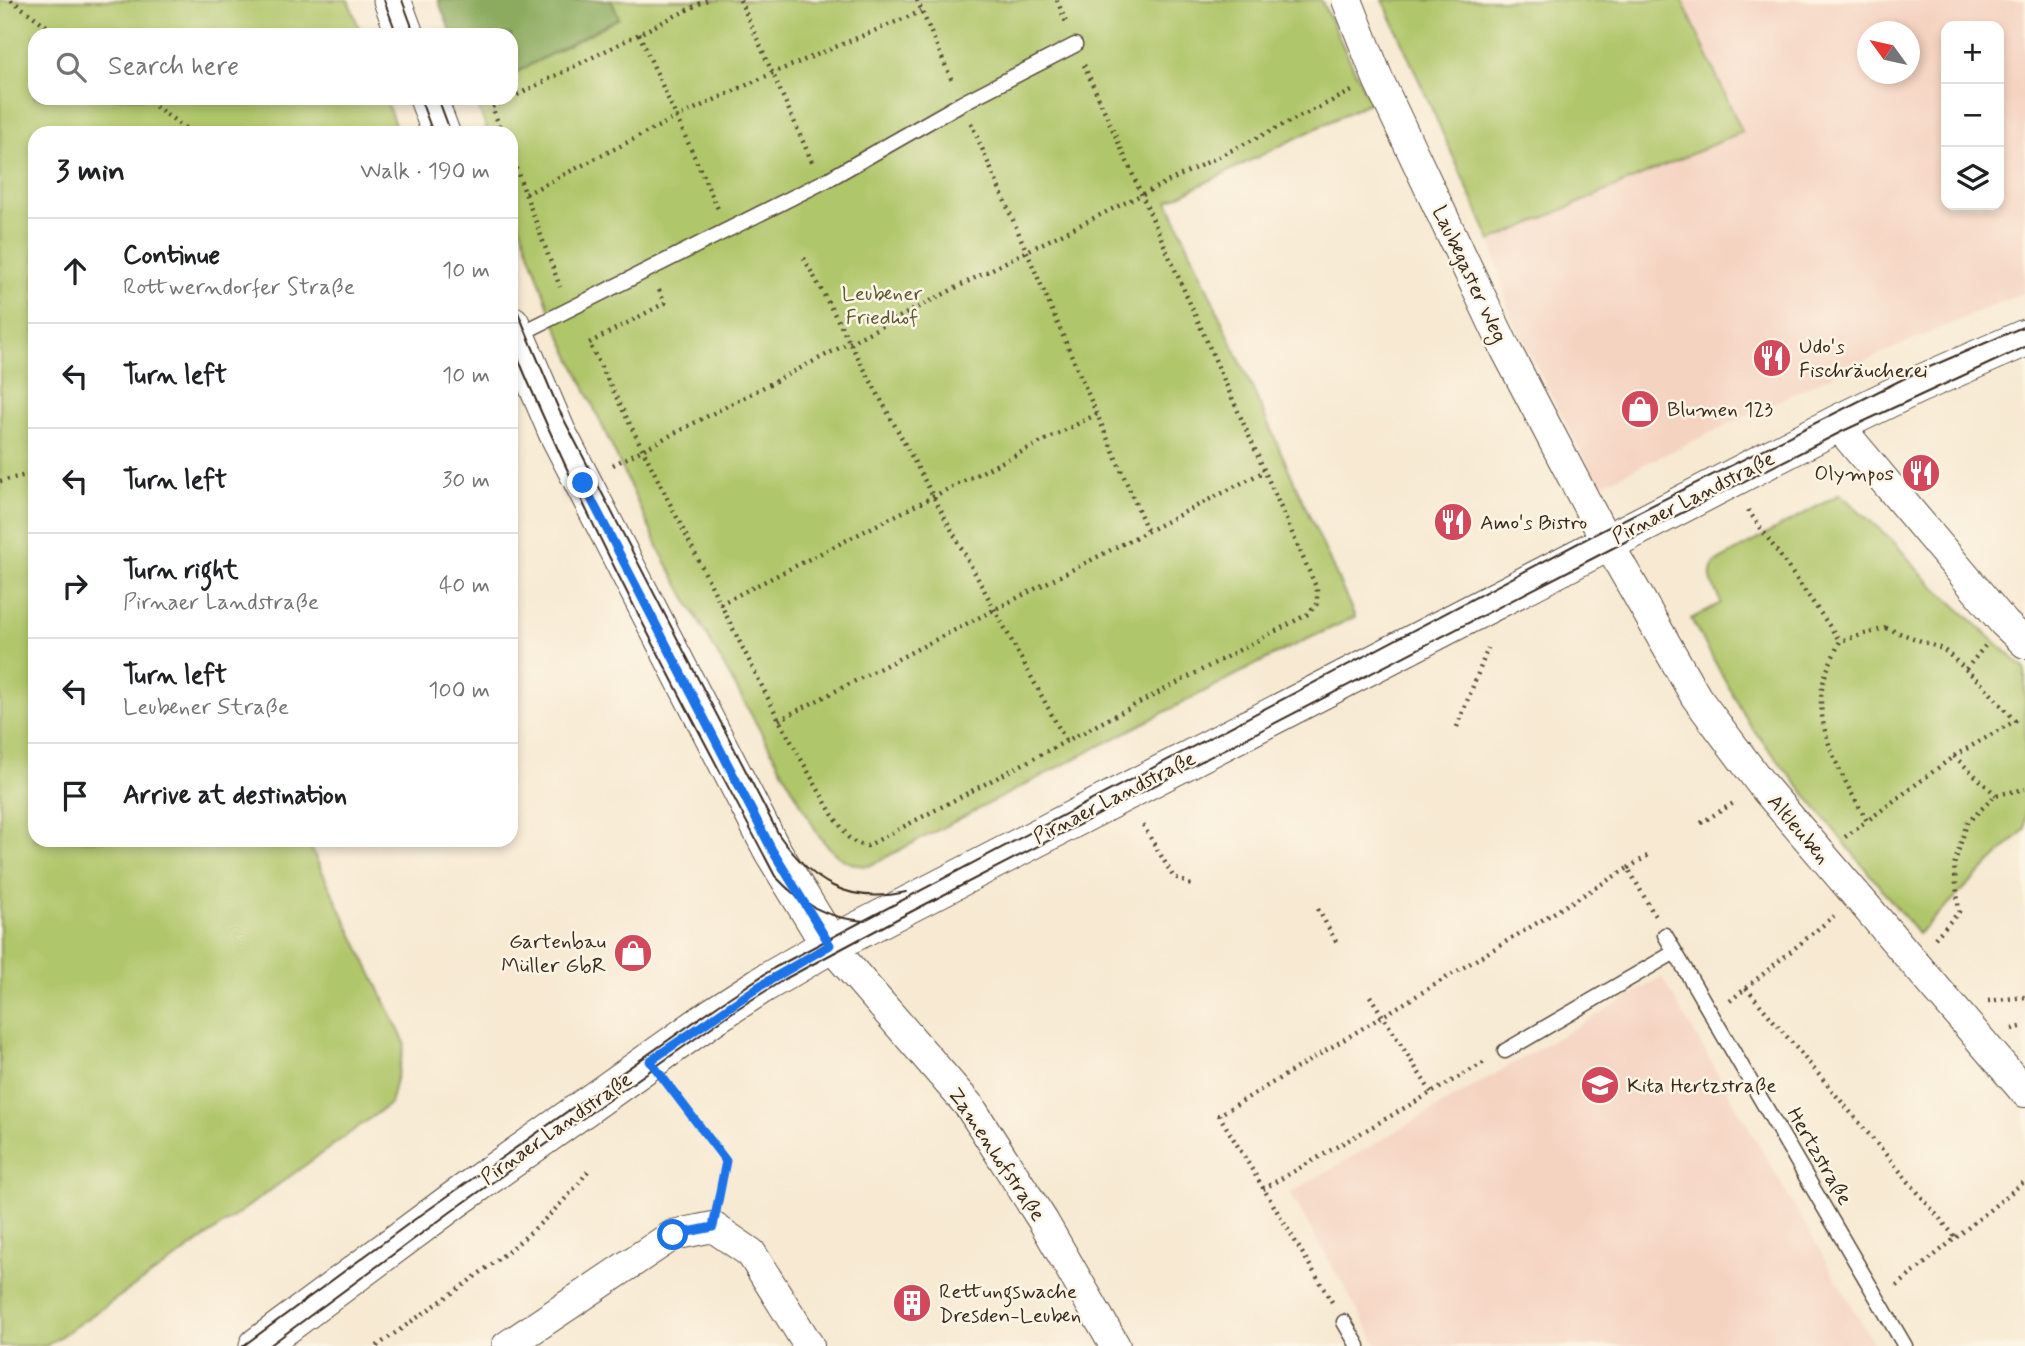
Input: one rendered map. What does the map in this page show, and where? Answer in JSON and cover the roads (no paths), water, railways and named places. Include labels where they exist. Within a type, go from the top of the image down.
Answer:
[{"type":"street","points":[[392,0],[402,28]]},
{"type":"street","name":"Laubegaster Weg","points":[[1347,0],[1378,79],[1505,348],[1607,541]]},
{"type":"street","points":[[431,105],[438,126]]},
{"type":"street","name":"Pirnaer Landstraße","points":[[258,1346],[453,1201],[650,1061],[760,986],[830,945],[1837,424],[1915,386],[2025,338]]},
{"type":"street","points":[[518,345],[551,422],[772,850],[830,945]]},
{"type":"street","points":[[1837,424],[2004,623],[2025,643]]},
{"type":"street","name":"Altleuben","points":[[1607,541],[1696,697],[1762,785],[2025,1092]]},
{"type":"street","name":"Zamenhofstraße","points":[[830,945],[970,1107],[1043,1221],[1115,1346]]},
{"type":"street","points":[[507,1346],[673,1235],[713,1227],[751,1253],[808,1346]]},
{"type":"lane","points":[[518,331],[569,311],[727,230],[1075,45]]},
{"type":"lane","name":"Hertzstraße","points":[[1665,934],[1905,1346]]},
{"type":"lane","points":[[1505,1052],[1675,952]]},
{"type":"lane","points":[[1344,1321],[1358,1346]]},
{"type":"tram line","points":[[384,0],[394,28]]},
{"type":"tram line","points":[[402,0],[412,28]]},
{"type":"tram line","points":[[423,105],[430,126]]},
{"type":"tram line","points":[[441,105],[448,126]]},
{"type":"tram line","points":[[518,313],[559,410],[779,835],[805,866],[833,886],[866,895],[906,892]]},
{"type":"tram line","points":[[243,1346],[411,1222],[774,968],[1601,531],[1911,375],[2025,326]]},
{"type":"tram line","points":[[269,1346],[452,1211],[737,1009],[785,979],[1611,549],[1843,431],[2025,347]]},
{"type":"tram line","points":[[518,358],[603,545],[775,876],[815,908],[838,917],[864,921]]},
{"type":"place","name":"Udo's Fischräucherei","points":[[1772,358]]},
{"type":"place","name":"Blumen 123","points":[[1640,409]]},
{"type":"place","name":"Olympos","points":[[1921,473]]},
{"type":"place","name":"Amo's Bistro","points":[[1453,522]]},
{"type":"place","name":"Gartenbau Müller GbR","points":[[633,953]]},
{"type":"place","name":"Kita Hertzstraße","points":[[1600,1085]]},
{"type":"place","name":"Rettungswache Dresden-Leuben","points":[[912,1303]]},
{"type":"park label","name":"Leubener Friedhof","points":[[882,305]]}]
